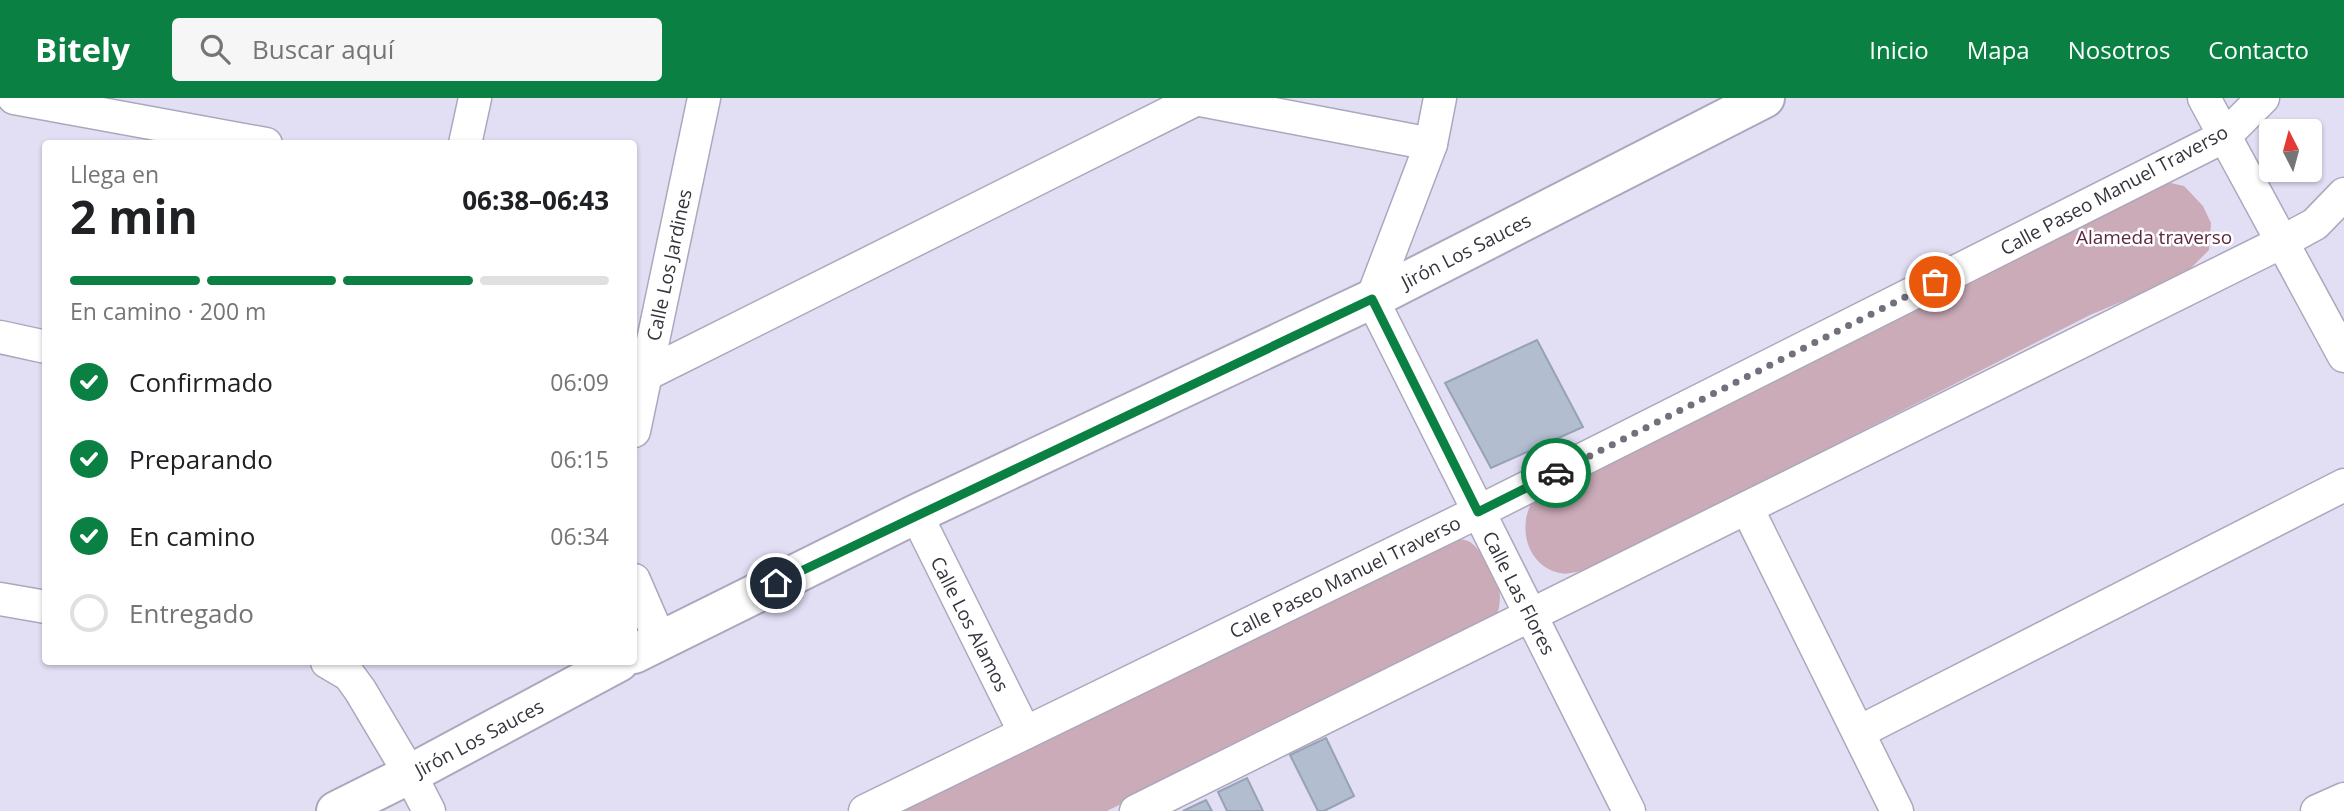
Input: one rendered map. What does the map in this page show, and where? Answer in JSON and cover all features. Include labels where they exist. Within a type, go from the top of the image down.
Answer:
[{"type":"street","points":[[14,98],[244,140]]},
{"type":"street","points":[[466,140],[475,98]]},
{"type":"street","name":"Calle Los Jardines","points":[[637,416],[704,98]]},
{"type":"street","points":[[1372,299],[1431,144],[1440,98]]},
{"type":"street","name":"Jirón Los Sauces","points":[[647,647],[916,514],[1372,299],[1765,98]]},
{"type":"street","points":[[2204,98],[2344,356]]},
{"type":"street","name":"Calle Paseo Manuel Traverso","points":[[865,811],[1478,512],[2225,136],[2263,98]]},
{"type":"street","points":[[645,375],[1194,99],[1431,144]]},
{"type":"street","points":[[1136,811],[1530,613],[2282,242],[2315,225],[2344,194]]},
{"type":"street","name":"Calle Las Flores","points":[[1372,299],[1629,811]]},
{"type":"street","points":[[0,337],[42,346]]},
{"type":"street","points":[[1859,732],[2344,485]]},
{"type":"street","points":[[1746,508],[1897,811]]},
{"type":"street","name":"Calle Los Alamos","points":[[916,514],[1025,733]]},
{"type":"street","points":[[637,595],[647,647]]},
{"type":"street","points":[[0,599],[42,606]]},
{"type":"street","points":[[332,665],[349,675],[360,690],[429,811]]},
{"type":"street","name":"Jirón Los Sauces","points":[[336,811],[613,665]]},
{"type":"street","points":[[2317,811],[2344,799]]},
{"type":"green space","name":"Alameda traverso","points":[[2171,183],[2184,186],[2203,206],[2211,223],[2209,250],[2183,276],[2090,315],[1582,571],[1568,574],[1550,570],[1534,556],[1529,547],[1525,527],[1531,504],[1545,489],[2149,188]]},
{"type":"green space","points":[[1451,539],[1470,542],[1492,566],[1500,591],[1496,618],[1107,811],[893,811]]},
{"type":"building","points":[[1537,340],[1583,427],[1491,468],[1445,383]]},
{"type":"building","points":[[1326,738],[1354,796],[1324,811],[1318,811],[1290,755]]},
{"type":"building","points":[[1247,778],[1263,811],[1227,811],[1218,792]]},
{"type":"building","points":[[1206,800],[1212,811],[1183,811]]},
{"type":"way so far","points":[[1556,473],[1935,282]]},
{"type":"route","points":[[776,583],[1372,299],[1478,512],[1556,473]]}]
